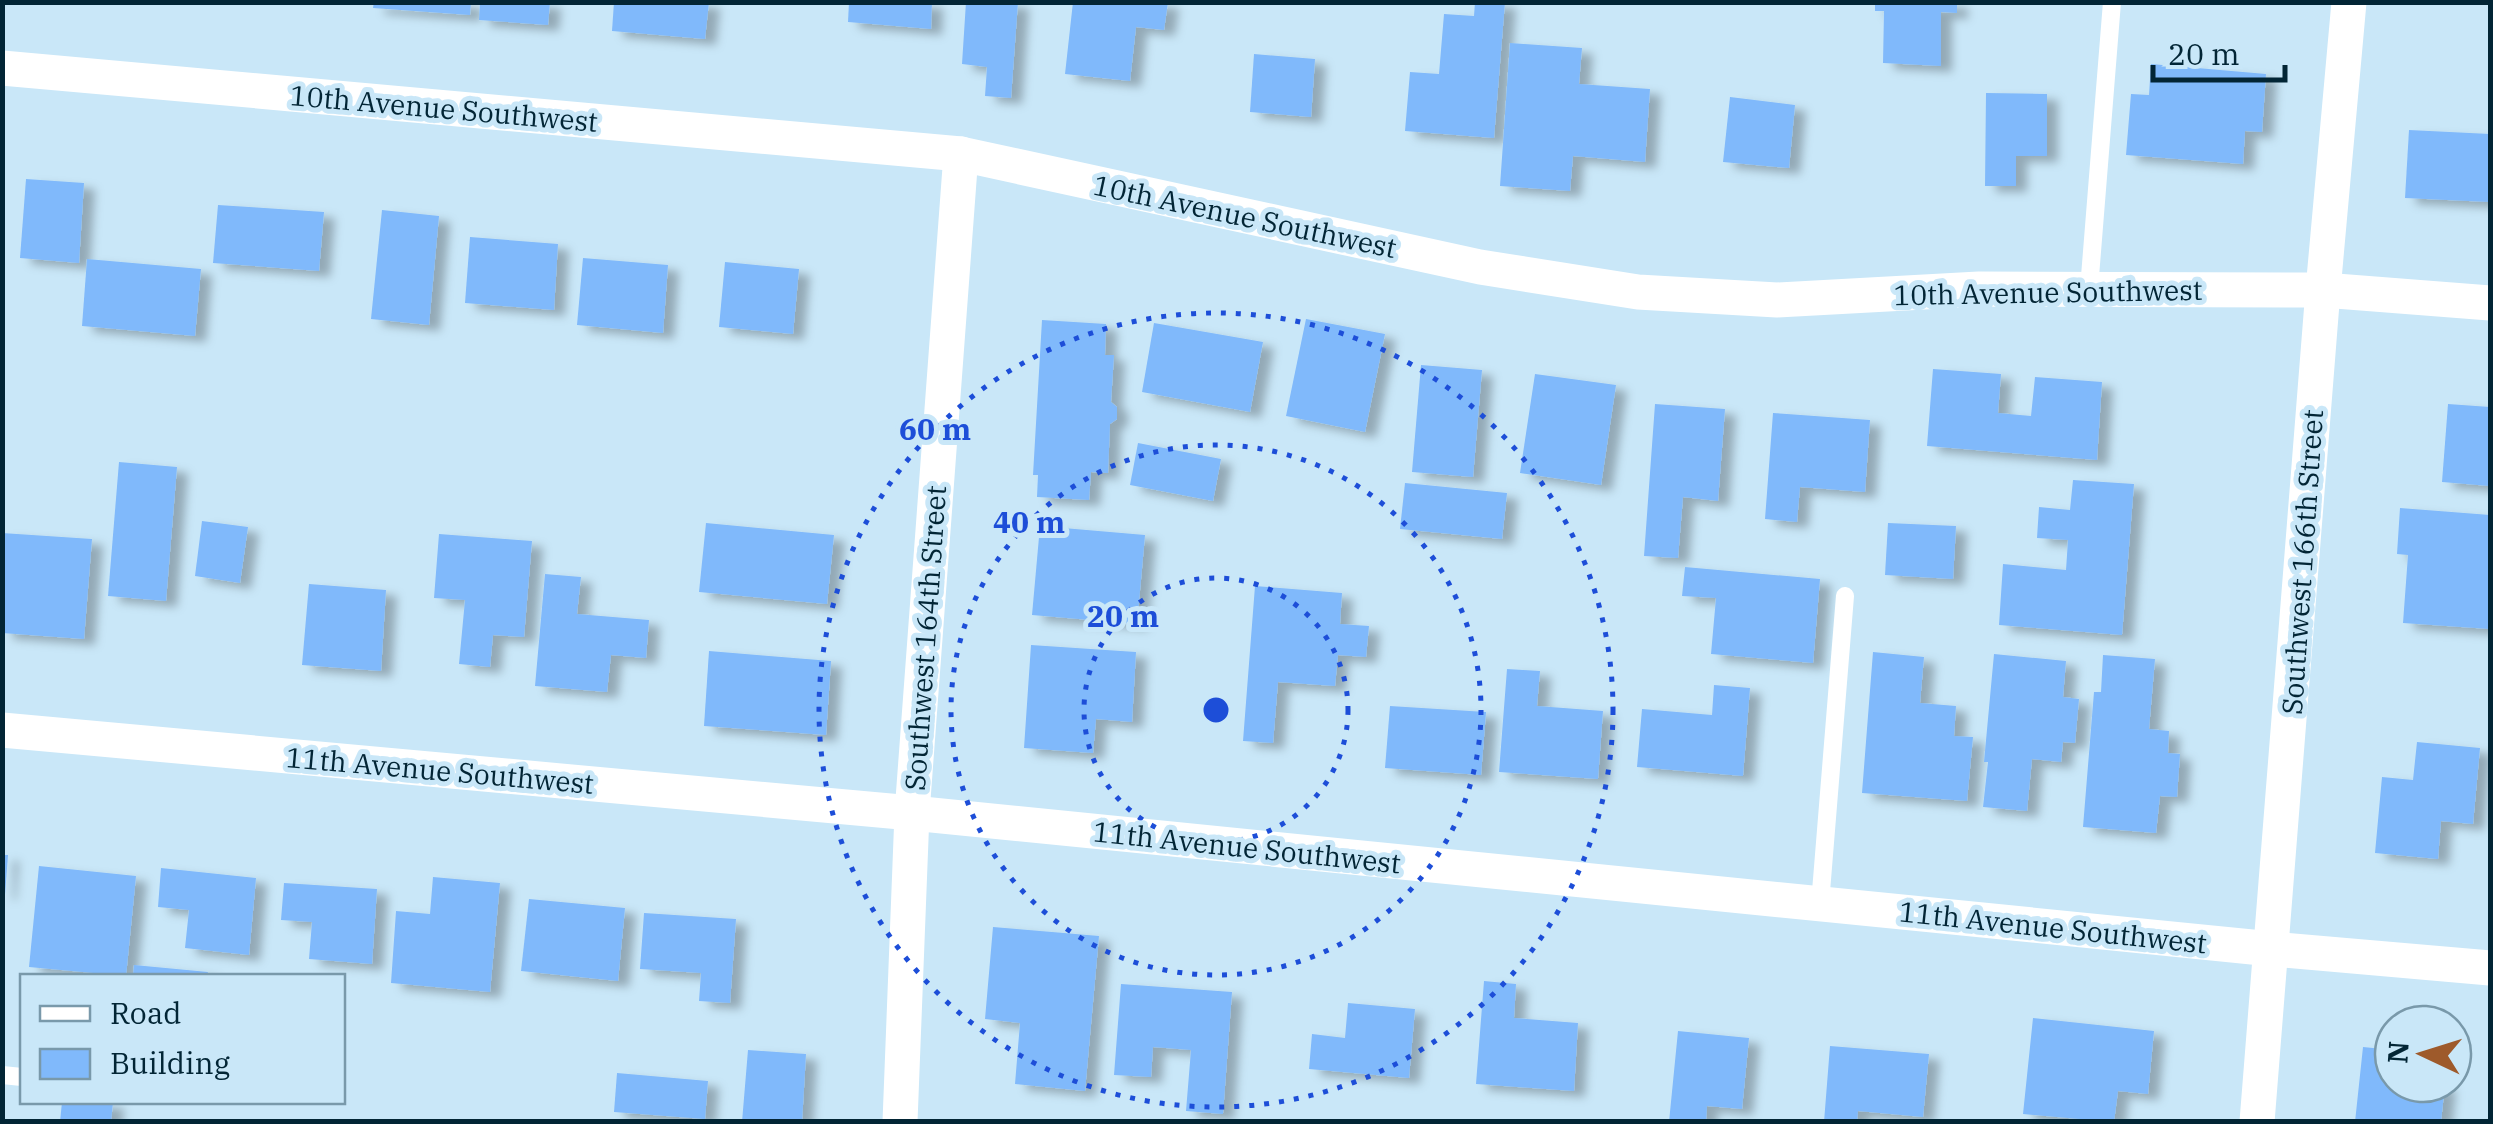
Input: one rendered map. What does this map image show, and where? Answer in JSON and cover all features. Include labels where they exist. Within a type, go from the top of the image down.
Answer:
[{"type":"street","name":"Southwest 166th Street","points":[[2257,1122],[2349,2]]},
{"type":"street","name":"10th Avenue Southwest","points":[[2,68],[961,154],[1480,267],[1638,292],[1778,300],[1979,289],[2323,290],[2490,303]]},
{"type":"street","name":"Southwest 164th Street","points":[[900,1122],[912,813],[961,154]]},
{"type":"street","name":"11th Avenue Southwest","points":[[2,730],[912,813],[2272,950],[2490,968]]},
{"type":"lane","points":[[2089,289],[2112,2]]},
{"type":"lane","points":[[1820,904],[1845,596]]},
{"type":"building","points":[[374,2],[471,2],[470,15],[373,8]]},
{"type":"building","points":[[480,2],[550,2],[548,25],[479,20]]},
{"type":"building","points":[[614,2],[709,2],[705,39],[612,31]]},
{"type":"building","points":[[849,2],[932,2],[931,29],[848,22]]},
{"type":"building","points":[[966,2],[1018,2],[1011,98],[985,96],[987,67],[962,64]]},
{"type":"building","points":[[1073,2],[1168,2],[1164,30],[1136,27],[1130,81],[1065,74]]},
{"type":"building","points":[[1475,2],[1505,2],[1494,138],[1405,131],[1410,72],[1439,74],[1444,14],[1474,16]]},
{"type":"building","points":[[1875,2],[1957,2],[1957,13],[1941,12],[1941,66],[1883,63],[1884,11],[1875,11]]},
{"type":"building","points":[[1510,43],[1582,48],[1579,84],[1650,89],[1645,162],[1573,156],[1570,191],[1500,186]]},
{"type":"building","points":[[1254,54],[1315,59],[1311,117],[1250,112]]},
{"type":"building","points":[[2151,64],[2266,74],[2262,132],[2245,131],[2243,164],[2126,155],[2131,94],[2149,95]]},
{"type":"building","points":[[1986,93],[2047,94],[2047,156],[2016,156],[2016,186],[1985,186]]},
{"type":"building","points":[[1730,97],[1795,105],[1789,168],[1723,162]]},
{"type":"building","points":[[2409,130],[2490,134],[2490,202],[2405,198]]},
{"type":"building","points":[[26,179],[84,183],[79,263],[20,258]]},
{"type":"building","points":[[218,205],[324,212],[319,271],[213,263]]},
{"type":"building","points":[[382,210],[439,216],[429,325],[371,319]]},
{"type":"building","points":[[470,237],[558,244],[554,310],[465,303]]},
{"type":"building","points":[[583,258],[668,265],[663,333],[577,325]]},
{"type":"building","points":[[87,259],[201,269],[195,336],[82,326]]},
{"type":"building","points":[[725,262],[799,269],[793,334],[719,327]]},
{"type":"building","points":[[1306,319],[1385,334],[1365,432],[1286,416]]},
{"type":"building","points":[[1042,320],[1106,324],[1105,355],[1114,355],[1111,402],[1117,407],[1117,419],[1110,424],[1108,473],[1091,472],[1089,500],[1037,497],[1038,475],[1033,475]]},
{"type":"building","points":[[1154,323],[1263,342],[1250,412],[1142,392]]},
{"type":"building","points":[[1421,365],[1482,370],[1473,477],[1412,472]]},
{"type":"building","points":[[1933,369],[2001,374],[1998,413],[2031,416],[2035,377],[2102,382],[2097,460],[1927,446]]},
{"type":"building","points":[[1535,374],[1616,385],[1601,485],[1520,473]]},
{"type":"building","points":[[1655,404],[1725,409],[1718,501],[1683,497],[1678,558],[1644,556]]},
{"type":"building","points":[[2448,404],[2490,407],[2490,486],[2442,482]]},
{"type":"building","points":[[1773,413],[1870,420],[1865,492],[1800,487],[1797,522],[1765,519]]},
{"type":"building","points":[[1138,443],[1221,459],[1213,501],[1130,485]]},
{"type":"building","points":[[119,462],[177,467],[166,601],[108,596]]},
{"type":"building","points":[[2073,480],[2134,484],[2122,635],[1999,625],[2003,564],[2066,570],[2068,540],[2037,538],[2039,507],[2070,510]]},
{"type":"building","points":[[1405,483],[1507,493],[1502,539],[1400,529]]},
{"type":"building","points":[[2400,508],[2490,515],[2490,629],[2403,623],[2408,555],[2397,554]]},
{"type":"building","points":[[202,521],[248,527],[240,583],[195,576]]},
{"type":"building","points":[[706,523],[834,535],[827,604],[699,592]]},
{"type":"building","points":[[1888,523],[1956,526],[1953,579],[1885,575]]},
{"type":"building","points":[[1040,526],[1145,535],[1137,624],[1032,615]]},
{"type":"building","points":[[2,533],[92,539],[84,639],[2,633]]},
{"type":"building","points":[[439,534],[532,541],[524,637],[493,635],[490,667],[459,664],[465,600],[434,598]]},
{"type":"building","points":[[1685,567],[1820,579],[1813,663],[1711,654],[1716,598],[1682,596]]},
{"type":"building","points":[[545,574],[581,577],[577,614],[649,620],[646,658],[611,655],[607,692],[535,686]]},
{"type":"building","points":[[309,584],[386,590],[381,671],[302,665]]},
{"type":"building","points":[[1255,586],[1342,593],[1340,624],[1369,626],[1366,657],[1338,655],[1335,686],[1278,682],[1273,743],[1243,741]]},
{"type":"building","points":[[1031,645],[1136,652],[1132,722],[1096,719],[1093,753],[1024,748]]},
{"type":"building","points":[[709,651],[831,661],[826,735],[704,726]]},
{"type":"building","points":[[1873,652],[1924,657],[1920,703],[1956,706],[1954,736],[1973,737],[1967,801],[1862,793]]},
{"type":"building","points":[[1994,654],[2066,661],[2063,697],[2079,699],[2075,743],[2063,742],[2061,762],[2032,759],[2027,811],[1983,807]]},
{"type":"building","points":[[2103,655],[2155,659],[2149,729],[2169,731],[2168,753],[2180,754],[2177,797],[2160,796],[2156,833],[2083,827],[2094,692],[2101,692]]},
{"type":"building","points":[[1507,669],[1540,671],[1537,706],[1603,711],[1598,779],[1499,772]]},
{"type":"building","points":[[1714,685],[1750,688],[1743,776],[1637,767],[1642,709],[1712,715]]},
{"type":"building","points":[[1390,706],[1486,712],[1481,775],[1385,768]]},
{"type":"building","points":[[2417,742],[2480,748],[2473,824],[2441,821],[2438,859],[2375,853],[2382,777],[2413,780]]},
{"type":"building","points":[[2,855],[8,855],[5,895],[2,894]]},
{"type":"building","points":[[39,866],[136,876],[126,974],[29,967]]},
{"type":"building","points":[[161,868],[256,878],[249,955],[185,948],[189,910],[158,907]]},
{"type":"building","points":[[433,877],[500,883],[490,992],[391,983],[396,911],[430,914]]},
{"type":"building","points":[[284,883],[377,889],[372,964],[309,959],[312,922],[281,920]]},
{"type":"building","points":[[529,899],[625,908],[618,981],[521,971]]},
{"type":"building","points":[[644,913],[736,919],[730,1003],[699,1001],[701,973],[640,969]]},
{"type":"building","points":[[993,927],[1099,936],[1085,1091],[1015,1084],[1020,1023],[985,1019]]},
{"type":"building","points":[[134,965],[208,972],[208,974],[133,974]]},
{"type":"building","points":[[1484,981],[1516,984],[1514,1018],[1578,1023],[1574,1091],[1476,1084]]},
{"type":"building","points":[[1121,984],[1232,992],[1223,1114],[1186,1111],[1191,1050],[1153,1047],[1151,1077],[1114,1075]]},
{"type":"building","points":[[1348,1003],[1415,1009],[1409,1078],[1309,1069],[1312,1034],[1345,1038]]},
{"type":"building","points":[[2033,1018],[2154,1031],[2148,1094],[2118,1091],[2114,1122],[2023,1114]]},
{"type":"building","points":[[1678,1031],[1749,1038],[1742,1109],[1707,1106],[1706,1122],[1669,1122]]},
{"type":"building","points":[[1830,1046],[1929,1054],[1923,1117],[1858,1111],[1857,1122],[1824,1122]]},
{"type":"building","points":[[2363,1047],[2373,1048],[2373,1104],[2443,1104],[2441,1122],[2355,1122]]},
{"type":"building","points":[[748,1050],[806,1054],[802,1122],[742,1122]]},
{"type":"building","points":[[617,1073],[708,1081],[705,1119],[614,1112]]},
{"type":"building","points":[[62,1104],[113,1104],[111,1122],[60,1122]]}]
